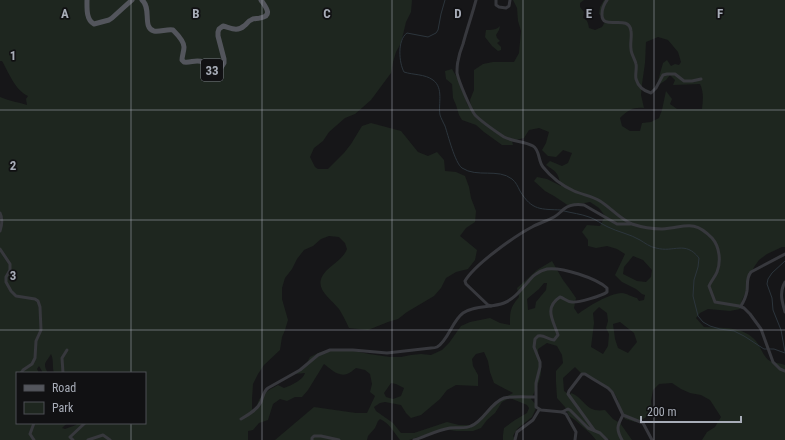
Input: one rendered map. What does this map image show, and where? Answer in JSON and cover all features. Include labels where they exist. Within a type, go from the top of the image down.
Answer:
[{"type":"main road","points":[[87,0],[87,11],[91,23],[94,24],[109,20],[132,0]]},
{"type":"main road","name":"33","points":[[142,0],[145,2],[147,7],[149,29],[173,30],[184,43],[182,60],[184,62],[187,63],[197,60],[202,61],[206,63],[214,72],[217,72],[224,63],[218,36],[219,29],[223,26],[238,29],[252,19],[262,18],[268,12],[268,8],[260,0]]},
{"type":"street","points":[[476,0],[458,61],[457,72],[474,113],[479,119],[511,141],[529,144],[535,147],[538,151],[538,158],[542,166],[559,181],[568,188],[597,200],[627,222],[648,228],[663,229],[689,225],[698,227],[704,231],[714,240],[720,259],[716,274],[709,286],[715,302],[741,306],[744,308],[762,329],[771,359],[776,366],[785,371]]},
{"type":"street","points":[[496,0],[496,4],[499,7],[506,8],[509,6],[510,0]]},
{"type":"street","points":[[607,0],[602,9],[601,17],[604,21],[608,23],[625,22],[630,26],[631,50],[636,63],[636,79],[641,87],[647,92],[651,93],[656,88],[663,75],[667,74],[675,74],[684,81],[701,79]]},
{"type":"street","points":[[493,306],[488,305],[466,284],[465,281],[501,247],[530,228],[555,217],[565,208],[579,204],[584,205],[617,224],[632,224]]},
{"type":"street","points":[[0,213],[2,217],[0,231]]},
{"type":"street","points":[[0,249],[10,264],[10,270],[6,277],[6,282],[11,291],[16,296],[35,299],[38,301],[40,307],[41,330],[36,342],[35,358],[32,364],[21,372]]},
{"type":"street","points":[[741,306],[747,292],[748,276],[751,272],[785,254]]},
{"type":"street","points":[[241,419],[260,404],[265,391],[268,388],[300,370],[323,352],[330,350],[353,350],[387,353],[437,347],[463,313],[474,309],[505,303],[517,295],[534,275],[547,269],[562,270],[587,277],[602,284],[607,288],[607,292],[600,296],[571,302],[560,297],[554,302],[551,308],[551,317],[558,335],[554,340],[550,340],[542,335],[535,339],[534,347],[540,362],[536,383],[536,406],[539,410]]},
{"type":"street","points":[[785,282],[781,290],[781,297],[785,312]]},
{"type":"street","points":[[63,372],[62,358],[67,350]]},
{"type":"street","points":[[595,432],[568,394],[582,374],[585,374],[608,388],[612,392],[622,416],[643,423],[652,440]]},
{"type":"street","points":[[414,440],[452,428],[468,428],[474,425],[500,400],[505,398],[536,397]]},
{"type":"street","points":[[562,412],[568,409],[570,410],[588,428],[602,434],[607,440]]},
{"type":"street","points":[[539,410],[562,412],[566,414],[576,432],[575,440]]},
{"type":"street","points":[[515,440],[517,432],[532,420],[539,410]]},
{"type":"street","points":[[622,416],[618,424],[618,430],[622,440]]},
{"type":"street","points":[[34,424],[30,434],[34,440]]},
{"type":"street","points":[[72,440],[70,437],[84,424]]},
{"type":"street","points":[[88,440],[102,435],[110,440]]},
{"type":"street","points":[[312,440],[314,436],[321,436],[339,440]]},
{"type":"green space","points":[[0,0],[412,0],[411,12],[406,22],[401,43],[396,52],[391,73],[371,100],[355,114],[345,118],[329,132],[323,141],[314,148],[310,157],[315,167],[318,169],[328,169],[344,153],[362,126],[371,123],[401,131],[418,152],[428,156],[437,152],[444,160],[445,171],[456,172],[465,176],[469,187],[476,211],[475,222],[466,228],[460,236],[477,250],[475,260],[468,269],[456,272],[446,278],[441,288],[434,296],[398,319],[368,330],[349,328],[339,309],[321,287],[320,282],[326,271],[341,258],[347,249],[345,243],[339,237],[329,236],[321,239],[313,246],[304,250],[285,278],[282,288],[282,299],[288,320],[282,337],[280,350],[264,365],[253,384],[252,410],[257,407],[259,399],[268,391],[278,385],[284,388],[300,380],[305,373],[295,374],[304,368],[310,357],[320,352],[330,350],[349,350],[390,357],[421,354],[431,355],[442,350],[461,326],[470,322],[490,318],[500,323],[510,325],[511,310],[519,297],[517,288],[537,270],[552,261],[576,298],[574,308],[578,314],[599,301],[617,294],[624,293],[637,298],[639,301],[644,300],[645,295],[622,282],[615,275],[625,254],[617,249],[607,246],[596,248],[588,246],[588,240],[582,232],[587,225],[600,226],[605,216],[599,208],[590,202],[569,206],[545,191],[534,181],[537,177],[547,179],[561,186],[556,173],[553,169],[546,165],[550,161],[562,166],[568,163],[572,153],[563,150],[556,157],[548,156],[542,150],[549,132],[539,128],[529,130],[524,138],[512,141],[513,145],[502,145],[476,125],[462,120],[459,115],[453,98],[452,84],[446,79],[445,71],[452,69],[462,86],[467,104],[471,109],[470,100],[474,90],[474,70],[483,64],[493,62],[514,62],[519,53],[521,31],[518,21],[517,8],[513,0],[584,0],[580,3],[580,7],[584,12],[583,18],[587,21],[589,28],[595,30],[602,27],[605,22],[603,17],[599,14],[600,7],[604,0],[785,0],[785,247],[767,254],[759,260],[749,278],[740,309],[730,311],[708,309],[700,313],[696,318],[704,327],[739,330],[751,336],[768,359],[772,362],[785,365],[785,440],[702,440],[707,432],[715,427],[721,417],[710,400],[701,395],[690,393],[681,389],[672,383],[659,384],[653,390],[651,401],[652,411],[645,418],[635,422],[625,419],[613,391],[581,373],[575,367],[563,378],[564,391],[570,395],[571,393],[576,396],[589,408],[605,410],[613,419],[620,423],[632,440],[610,440],[605,437],[605,440],[596,440],[569,416],[565,407],[557,398],[556,371],[563,363],[562,355],[557,346],[547,343],[538,349],[541,372],[538,384],[531,399],[537,406],[532,417],[517,429],[513,436],[516,440],[503,440],[504,428],[527,413],[529,408],[527,405],[510,398],[502,402],[495,413],[481,428],[473,431],[444,429],[409,440],[400,440],[389,425],[380,419],[368,436],[367,440],[275,440],[314,407],[356,413],[367,413],[375,396],[370,392],[372,384],[370,374],[365,370],[356,368],[344,375],[335,372],[324,364],[302,397],[295,397],[287,401],[280,399],[273,404],[268,420],[259,423],[253,430],[248,431],[248,440],[0,440],[0,97],[27,105],[26,99],[28,96],[19,90],[2,61],[0,61]],"holes":[[[658,37],[668,40],[678,52],[681,62],[679,65],[675,64],[671,66],[667,60],[663,63],[658,81],[660,84],[670,75],[675,80],[673,85],[700,84],[703,93],[702,109],[677,109],[670,104],[672,99],[666,91],[659,118],[651,122],[642,123],[640,131],[630,131],[622,126],[620,118],[631,110],[644,108],[641,95],[646,42]],[[633,256],[643,260],[652,270],[651,277],[646,282],[637,281],[623,274],[624,267]],[[544,283],[547,283],[546,290],[536,302],[535,308],[528,310],[527,299]],[[599,307],[607,313],[608,321],[606,328],[609,334],[608,346],[603,354],[591,347],[594,323],[593,313]],[[620,322],[634,333],[637,342],[628,353],[618,348],[613,324]],[[484,352],[494,383],[513,393],[500,400],[479,422],[470,425],[459,425],[447,422],[414,433],[401,433],[393,423],[376,411],[374,407],[380,403],[385,402],[401,405],[411,418],[421,415],[440,399],[447,390],[456,385],[478,386],[478,375],[473,366],[472,359],[476,354]],[[391,383],[404,388],[401,396],[393,399],[386,397],[384,393]]]},
{"type":"green space","points":[[500,26],[496,35],[500,41],[497,43],[501,47],[501,50],[498,51],[485,37],[486,30],[496,29]]},
{"type":"waterway","points":[[445,0],[436,33],[428,37],[407,33],[404,36],[400,46],[400,58],[404,72],[430,78],[436,83],[440,92],[440,115],[454,155],[462,168],[468,171],[494,173],[506,176],[515,182],[524,198],[533,206],[542,209],[561,210]]},
{"type":"waterway","points":[[564,211],[592,218],[650,246],[662,249],[684,248],[694,253],[699,258],[694,280],[693,296],[698,316],[703,322],[720,329],[734,331],[764,349],[774,349],[785,353]]},
{"type":"waterway","points":[[785,261],[772,273],[767,284],[772,298],[773,310],[781,330],[785,352]]}]
